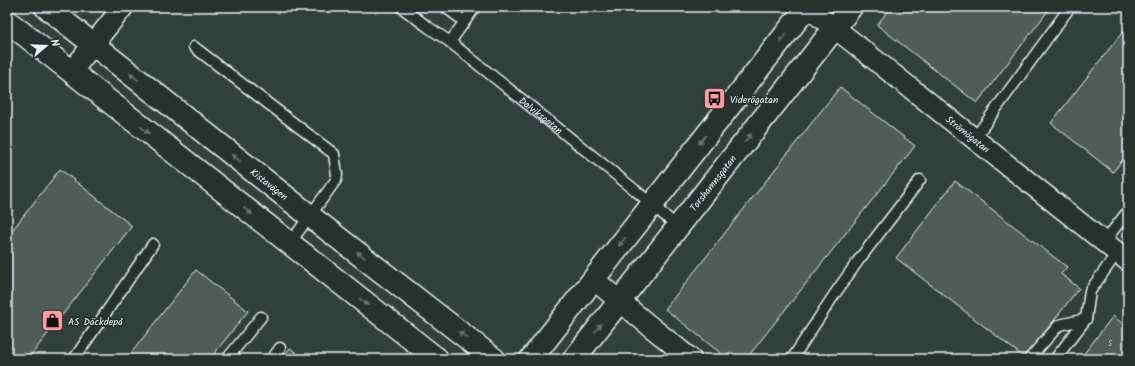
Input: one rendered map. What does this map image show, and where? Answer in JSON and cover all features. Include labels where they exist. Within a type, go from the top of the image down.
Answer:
[{"type":"street","name":"Kistavägen","points":[[46,7],[310,216],[494,359]]},
{"type":"street","points":[[71,72],[123,7]]},
{"type":"street","points":[[531,359],[807,7]]},
{"type":"street","name":"Strömögatan","points":[[807,7],[1116,252]]},
{"type":"street","name":"Torshamnsgatan","points":[[574,359],[851,7]]},
{"type":"street","points":[[7,21],[437,359]]},
{"type":"street","points":[[593,279],[691,359]]},
{"type":"lane","name":"Dalviksgatan","points":[[401,7],[450,42],[652,204],[678,227]]},
{"type":"lane","points":[[445,7],[464,21]]},
{"type":"lane","points":[[450,42],[475,7]]},
{"type":"lane","points":[[974,139],[1070,7]]},
{"type":"lane","points":[[194,47],[334,154],[337,175],[336,180],[290,243]]},
{"type":"lane","points":[[792,359],[858,261],[920,180]]},
{"type":"lane","points":[[1055,359],[1086,319],[1090,291],[1116,252],[1128,211]]},
{"type":"lane","points":[[74,359],[153,244]]},
{"type":"lane","points":[[227,359],[261,317]]},
{"type":"lane","points":[[1029,359],[1059,324],[1086,319]]},
{"type":"lane","points":[[272,359],[280,348]]},
{"type":"shaded area","points":[[7,7],[1128,7],[1128,359],[7,359]]},
{"type":"building","points":[[891,7],[1051,7],[977,103],[877,25]]},
{"type":"building","points":[[1128,25],[1128,153],[1113,172],[1051,123]]},
{"type":"building","points":[[840,87],[915,146],[746,359],[728,359],[665,309]]},
{"type":"building","points":[[60,169],[132,226],[28,359],[7,359],[7,237]]},
{"type":"building","points":[[955,181],[1067,267],[1061,274],[1079,288],[1025,358],[896,258]]},
{"type":"building","points":[[196,270],[248,311],[210,359],[130,359],[128,357]]},
{"type":"building","points":[[1113,316],[1128,328],[1128,359],[1080,359]]},
{"type":"building","points":[[290,348],[304,359],[281,359]]},
{"type":"place","name":"Viderögatan","points":[[714,99]]},
{"type":"place","name":"AS Däckdepå","points":[[53,321]]}]
